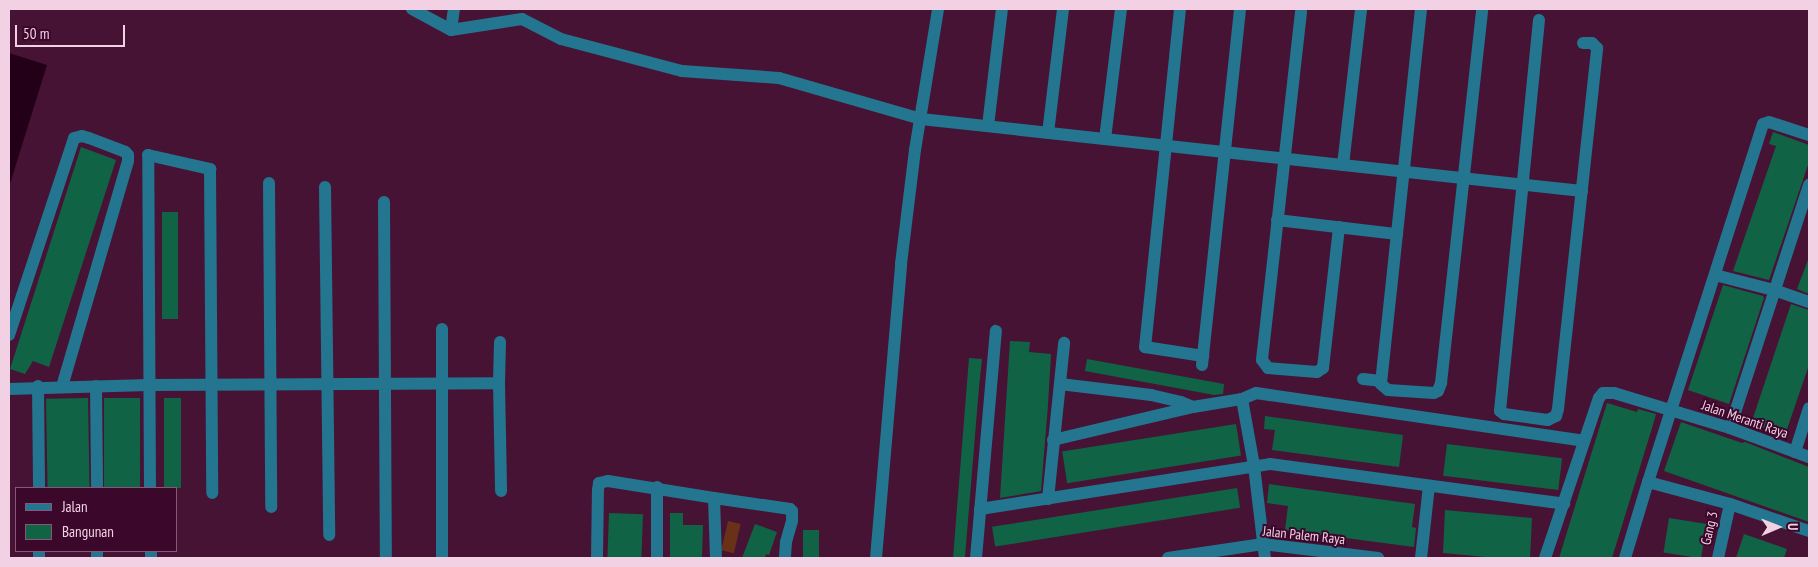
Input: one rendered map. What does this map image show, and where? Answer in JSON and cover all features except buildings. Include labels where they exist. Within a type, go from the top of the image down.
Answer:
[{"type":"street","points":[[412,9],[451,30],[523,14],[561,39],[682,71],[779,78],[921,119],[1582,191]]},
{"type":"street","points":[[451,30],[454,9]]},
{"type":"street","points":[[876,558],[901,264],[938,9]]},
{"type":"street","points":[[988,126],[1002,9]]},
{"type":"street","points":[[1048,133],[1063,9]]},
{"type":"street","points":[[1105,139],[1120,9]]},
{"type":"street","points":[[1180,9],[1145,347],[1203,360],[1240,9]]},
{"type":"street","points":[[1342,165],[1361,9]]},
{"type":"street","points":[[1421,9],[1381,381],[1384,388],[1388,390],[1434,394],[1438,391],[1482,9]]},
{"type":"street","points":[[1301,12],[1283,159],[1262,360],[1268,368],[1317,372],[1323,368],[1339,227]]},
{"type":"street","points":[[1539,20],[1500,411],[1548,420],[1556,416],[1558,409],[1597,48],[1592,43],[1583,43]]},
{"type":"street","points":[[1625,558],[1764,124],[1769,122],[1809,135]]},
{"type":"street","points":[[9,335],[74,138],[82,136],[125,152],[128,155],[128,161],[62,386]]},
{"type":"street","points":[[150,487],[148,155],[210,169],[212,493]]},
{"type":"street","points":[[269,183],[271,507]]},
{"type":"street","points":[[1730,428],[1809,185]]},
{"type":"street","points":[[325,187],[329,535]]},
{"type":"street","points":[[384,202],[386,557]]},
{"type":"street","points":[[1277,220],[1397,234]]},
{"type":"street","points":[[1715,275],[1774,290],[1809,302]]},
{"type":"street","points":[[442,329],[442,558]]},
{"type":"street","points":[[976,558],[996,331]]},
{"type":"street","points":[[500,342],[501,491]]},
{"type":"street","points":[[1048,499],[1064,343]]},
{"type":"street","points":[[1363,379],[1381,381]]},
{"type":"street","points":[[9,389],[38,386],[499,383]]},
{"type":"street","points":[[1060,384],[1151,395],[1181,402],[1193,407]]},
{"type":"street","points":[[38,386],[39,487]]},
{"type":"street","points":[[96,386],[97,487]]},
{"type":"street","points":[[1054,440],[1193,407],[1242,399],[1256,393],[1584,441],[1546,558]]},
{"type":"street","name":"Jalan Meranti Raya","points":[[1584,441],[1599,398],[1603,394],[1614,393],[1730,428],[1809,457]]},
{"type":"street","points":[[1242,399],[1254,466],[1262,544],[1266,558]]},
{"type":"street","points":[[1795,452],[1809,408]]},
{"type":"street","points":[[980,509],[1270,464],[1564,504]]},
{"type":"street","points":[[597,558],[599,483],[608,481],[657,487],[714,498],[790,509],[792,511],[792,522],[786,542],[785,558]]},
{"type":"street","points":[[1648,482],[1730,504],[1809,531]]},
{"type":"street","points":[[1421,558],[1429,486]]},
{"type":"street","points":[[657,487],[657,558]]},
{"type":"street","points":[[714,498],[716,558]]},
{"type":"street","name":"Gang 3","points":[[1718,558],[1730,504]]},
{"type":"street","name":"Jalan Palem Raya","points":[[1168,558],[1262,544],[1378,558]]},
{"type":"shaded area","points":[[9,53],[47,65],[9,187]]},
{"type":"shaded area","points":[[728,521],[741,524],[734,553],[721,550]]}]
